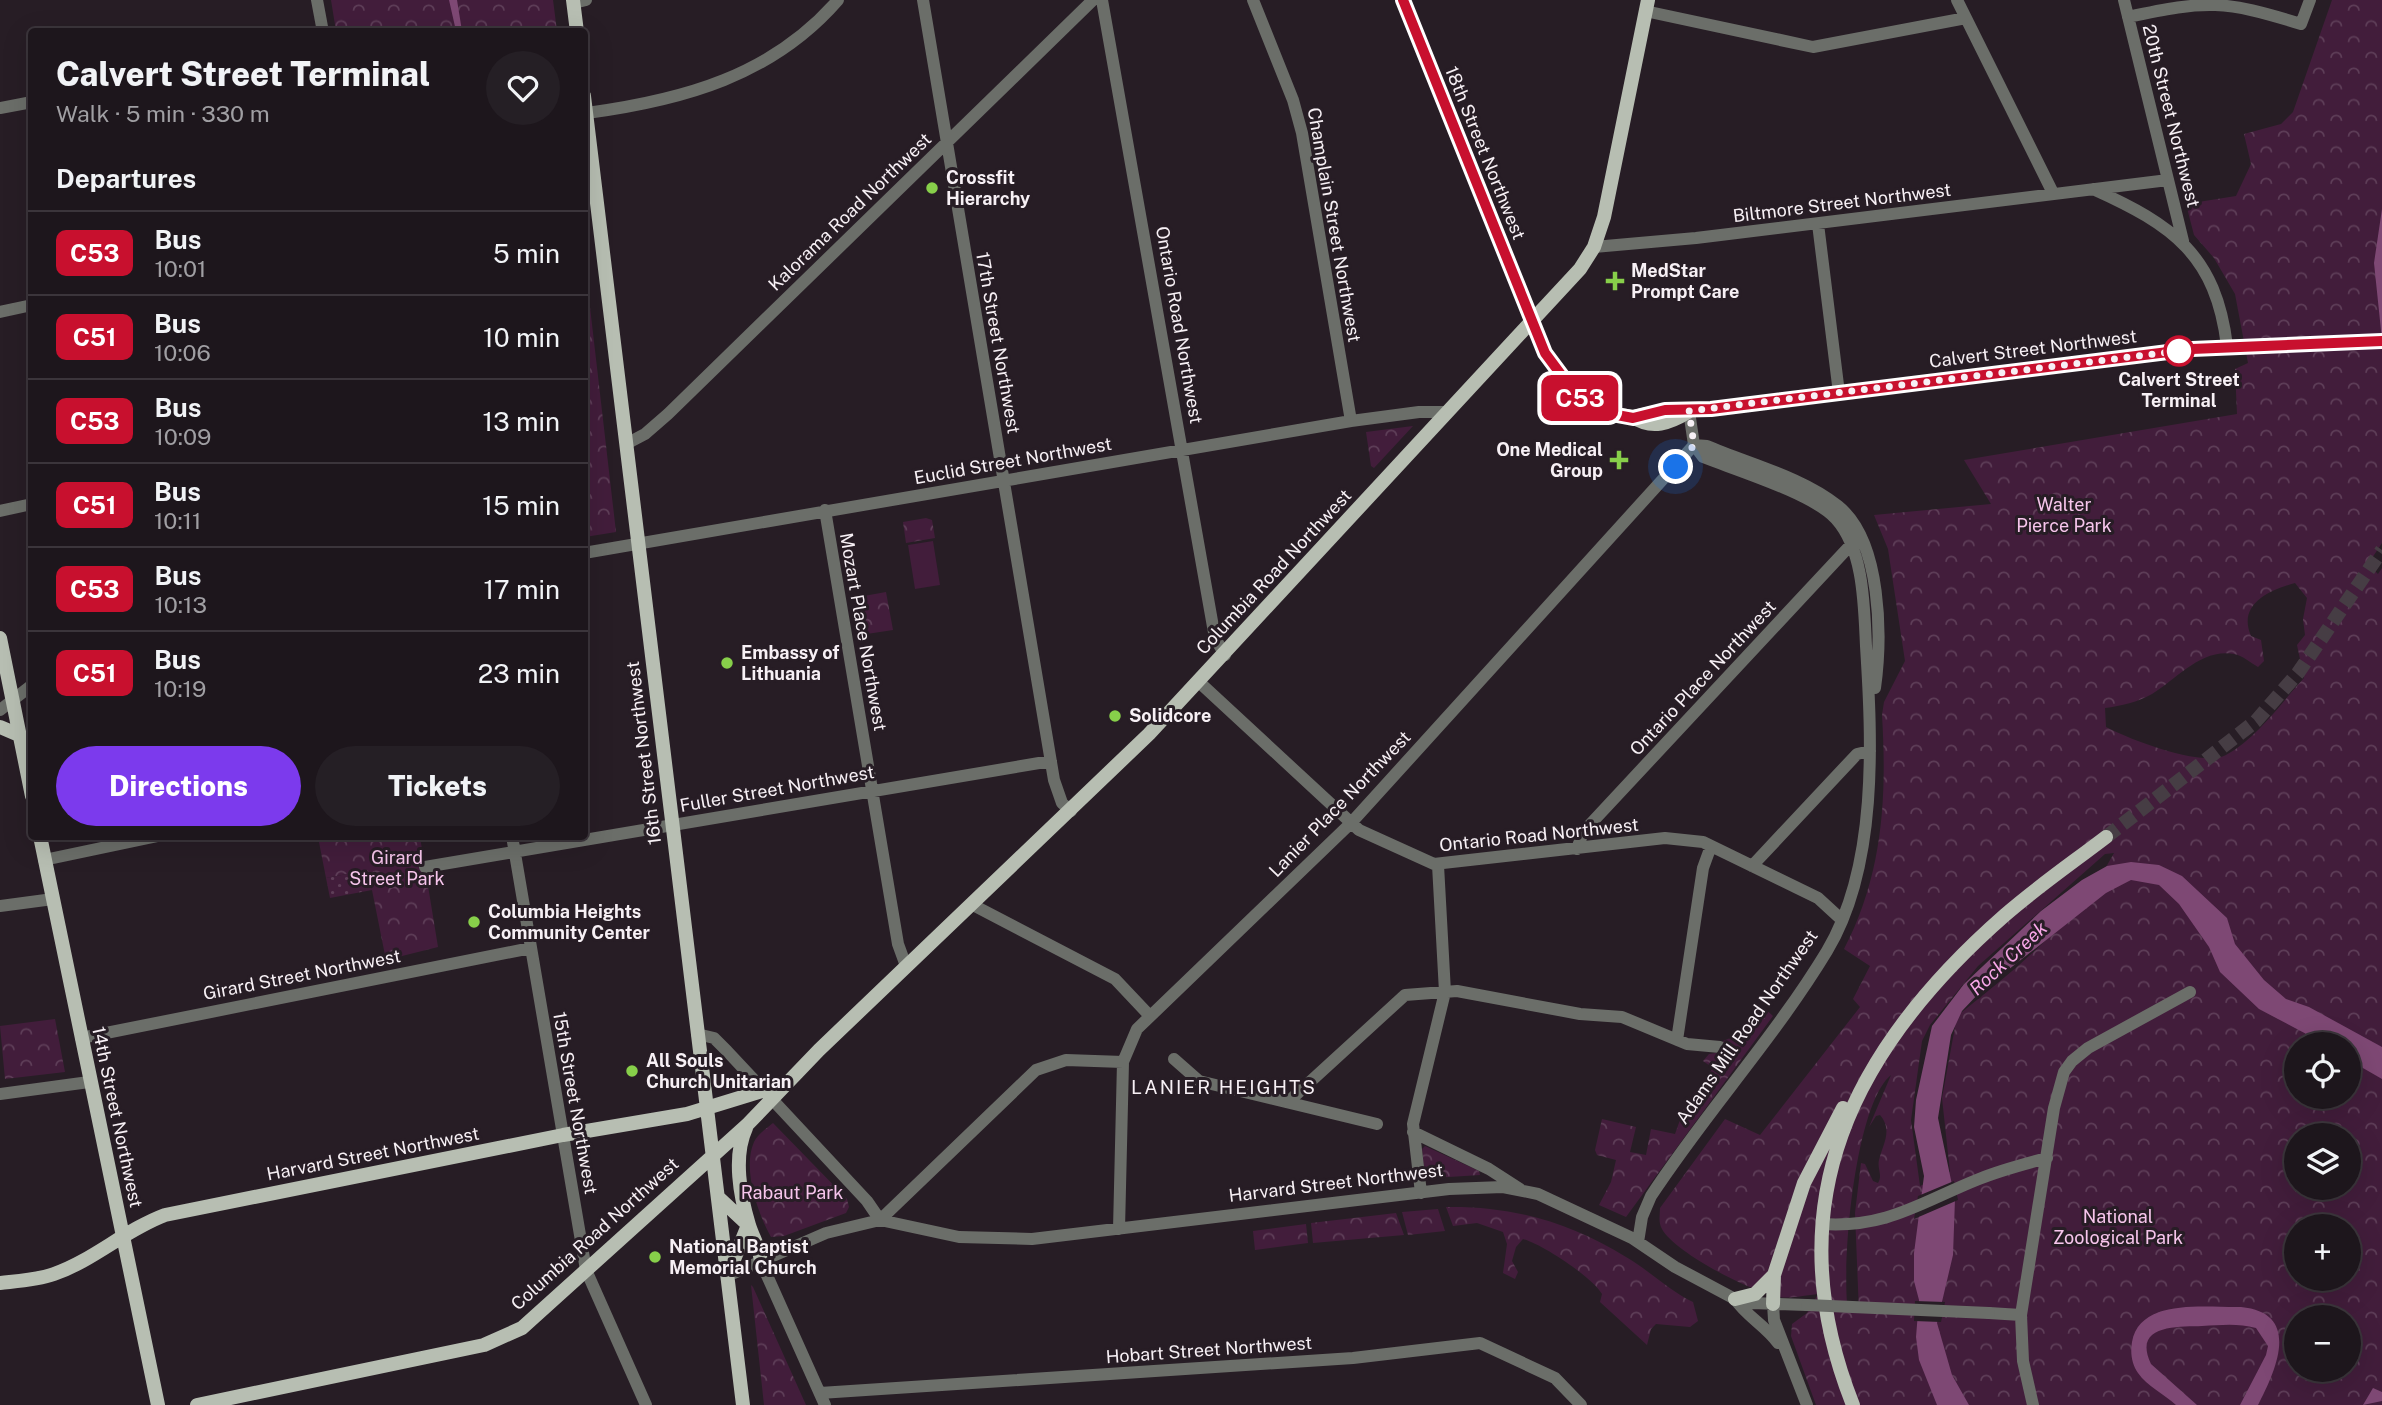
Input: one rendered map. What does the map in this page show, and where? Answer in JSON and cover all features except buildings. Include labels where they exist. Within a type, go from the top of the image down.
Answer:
[{"type":"main road","name":"18th Street Northwest","points":[[1403,0],[1531,321]]},
{"type":"main road","points":[[577,28],[578,1]]},
{"type":"main road","name":"Columbia Road Northwest","points":[[197,1405],[496,1342],[527,1324],[747,1125],[768,1094],[785,1084],[1071,811],[1199,682],[1570,282],[1594,247],[1604,217],[1647,6]]},
{"type":"main road","name":"16th Street Northwest","points":[[588,121],[743,1405]]},
{"type":"main road","points":[[1531,321],[1550,362],[1574,392],[1599,410],[1633,418],[1665,410],[1689,411]]},
{"type":"main road","name":"Calvert Street Northwest","points":[[1689,411],[2227,346],[2382,341]]},
{"type":"main road","points":[[0,638],[28,777]]},
{"type":"main road","points":[[0,727],[19,735]]},
{"type":"main road","points":[[1773,1304],[1774,1275],[1791,1217],[1812,1166],[1841,1111],[1868,1073],[1931,991],[1978,941],[2016,906],[2106,837]]},
{"type":"main road","name":"14th Street Northwest","points":[[41,840],[158,1405]]},
{"type":"main road","points":[[1853,1405],[1836,1358],[1828,1318],[1823,1277],[1823,1224],[1838,1143],[1868,1073]]},
{"type":"main road","name":"Harvard Street Northwest","points":[[0,1283],[52,1275],[138,1225],[165,1215],[768,1094]]},
{"type":"main road","points":[[747,1125],[739,1163],[748,1224],[761,1252],[761,1262]]},
{"type":"main road","points":[[718,1197],[748,1224]]},
{"type":"main road","points":[[727,1276],[748,1224]]},
{"type":"main road","points":[[1735,1298],[1755,1294],[1774,1275]]},
{"type":"street","points":[[317,0],[322,28]]},
{"type":"street","points":[[588,113],[672,99],[730,80],[787,47],[838,0]]},
{"type":"street","name":"17th Street Northwest","points":[[923,0],[1051,761],[1057,793],[1062,803],[1071,811]]},
{"type":"street","name":"Kalorama Road Northwest","points":[[626,443],[645,434],[668,414],[1093,0]]},
{"type":"street","name":"Ontario Road Northwest","points":[[1102,0],[1215,638],[1224,655]]},
{"type":"street","name":"Champlain Street Northwest","points":[[1253,0],[1293,100],[1302,133],[1351,421]]},
{"type":"street","points":[[1957,0],[2053,193]]},
{"type":"street","name":"20th Street Northwest","points":[[2124,0],[2183,241]]},
{"type":"street","points":[[2129,17],[2186,4],[2221,0],[2252,6],[2301,24],[2310,0]]},
{"type":"street","points":[[1647,6],[1813,47],[1966,18]]},
{"type":"street","points":[[0,108],[28,103]]},
{"type":"street","name":"Biltmore Street Northwest","points":[[1594,247],[1620,247],[1818,224],[2168,180]]},
{"type":"street","points":[[2093,189],[2151,218],[2183,241],[2215,292],[2223,317],[2227,346]]},
{"type":"street","points":[[1818,224],[1839,393]]},
{"type":"street","points":[[0,312],[28,306]]},
{"type":"street","points":[[1689,411],[1694,445]]},
{"type":"street","name":"Euclid Street Northwest","points":[[588,552],[1351,421],[1419,412],[1447,412]]},
{"type":"street","name":"Adams Mill Road Northwest","points":[[1694,445],[1707,446],[1804,486],[1840,508],[1860,536],[1870,563],[1878,618],[1879,660],[1871,698]]},
{"type":"street","name":"Adams Mill Road Northwest","points":[[1638,1242],[1642,1217],[1651,1196],[1827,951],[1842,920],[1865,828],[1871,698],[1860,582],[1845,530],[1825,509],[1703,457],[1694,445]]},
{"type":"street","name":"Lanier Place Northwest","points":[[1119,1229],[1123,1062],[1134,1034],[1351,823],[1694,445]]},
{"type":"street","points":[[0,511],[28,505]]},
{"type":"street","name":"Mozart Place Northwest","points":[[825,510],[898,944],[906,966]]},
{"type":"street","name":"Ontario Place Northwest","points":[[1577,849],[1583,832],[1860,536]]},
{"type":"street","points":[[1867,651],[1879,660]]},
{"type":"street","name":"Ontario Road Northwest","points":[[1199,682],[1351,823],[1367,834],[1438,865],[1677,838],[1693,839],[1818,898],[1842,920]]},
{"type":"street","points":[[0,710],[28,688]]},
{"type":"street","points":[[1752,866],[1857,754],[1870,751]]},
{"type":"street","name":"Fuller Street Northwest","points":[[588,839],[1051,761]]},
{"type":"street","points":[[44,860],[139,840]]},
{"type":"street","name":"15th Street Northwest","points":[[513,840],[586,1270],[646,1405]]},
{"type":"street","name":"Fuller Street Northwest","points":[[425,867],[581,840]]},
{"type":"street","points":[[1676,1040],[1703,868],[1711,846]]},
{"type":"street","points":[[1421,1193],[1413,1119],[1445,992],[1438,865]]},
{"type":"street","points":[[0,906],[53,900]]},
{"type":"street","points":[[971,904],[1115,979],[1150,1016]]},
{"type":"street","name":"Girard Street Northwest","points":[[80,1038],[531,948]]},
{"type":"street","points":[[1288,1102],[1401,996],[1457,991],[1580,1014],[1622,1017],[1676,1040],[1702,1047],[1720,1047]]},
{"type":"street","points":[[2034,1405],[2023,1361],[2021,1315],[2056,1098],[2072,1060],[2088,1048],[2190,992]]},
{"type":"street","points":[[697,1034],[714,1038],[867,1201],[880,1220],[1036,1070],[1066,1060],[1123,1062]]},
{"type":"street","points":[[1174,1059],[1199,1082],[1377,1124]]},
{"type":"street","points":[[0,1094],[89,1082]]},
{"type":"street","points":[[1413,1132],[1489,1169],[1520,1189]]},
{"type":"street","points":[[1823,1224],[1871,1224],[1980,1178],[2047,1158]]},
{"type":"street","name":"Harvard Street Northwest","points":[[727,1276],[826,1233],[880,1220],[935,1233],[992,1239],[1032,1239],[1468,1187],[1520,1189],[1554,1200],[1638,1242],[1675,1267],[1735,1298],[1773,1304],[2021,1315]]},
{"type":"street","points":[[761,1262],[822,1399]]},
{"type":"street","points":[[1735,1298],[1741,1308],[1767,1327],[1792,1363]]},
{"type":"street","points":[[1773,1304],[1774,1320],[1807,1405]]},
{"type":"street","name":"Hobart Street Northwest","points":[[822,1399],[1353,1358],[1480,1343],[1555,1378],[1581,1405]]},
{"type":"green space","points":[[331,0],[553,0],[557,28],[336,28]]},
{"type":"green space","points":[[2332,0],[2382,0],[2382,543],[2368,564],[2378,574],[2382,568],[2382,1405],[1816,1405],[1791,1336],[1792,1324],[1807,1313],[1818,1294],[1779,1297],[1751,1288],[1715,1270],[1670,1239],[1661,1226],[1660,1208],[1725,1119],[1760,1135],[1860,1007],[1853,999],[1870,966],[1844,949],[1867,892],[1880,835],[1884,776],[1884,702],[1905,661],[1888,549],[1874,515],[1991,504],[1964,460],[2237,414],[2235,369],[2248,363],[2235,294],[2214,258],[2194,235],[2186,204],[2236,196],[2251,164],[2244,134],[2281,124],[2293,112]],"holes":[[[2295,583],[2307,598],[2303,619],[2305,635],[2297,645],[2304,678],[2258,730],[2237,748],[2215,758],[2200,758],[2148,745],[2106,727],[2105,708],[2147,697],[2200,660],[2222,653],[2243,657],[2258,667],[2264,661],[2261,640],[2251,636],[2248,615],[2252,607],[2266,594]],[[2114,853],[2100,877],[2064,921],[2023,962],[1957,1016],[1942,1098],[1950,1172],[1920,1186],[1911,1120],[1922,1041],[1930,1025],[1978,966],[2105,854]],[[1891,1075],[1869,1127],[1876,1116],[1880,1115],[1886,1126],[1886,1137],[1879,1160],[1878,1183],[1873,1181],[1865,1164],[1861,1163],[1855,1213],[1859,1312],[1848,1312],[1847,1259],[1853,1186],[1868,1118],[1879,1092]]]},
{"type":"green space","points":[[588,290],[616,532],[588,536]]},
{"type":"green space","points":[[1413,426],[1374,468],[1371,466],[1366,432]]},
{"type":"green space","points":[[926,518],[932,520],[935,538],[906,543],[903,522]]},
{"type":"green space","points":[[933,541],[940,585],[915,589],[908,545]]},
{"type":"green space","points":[[886,592],[893,630],[860,635],[853,598]]},
{"type":"green space","name":"Girard Street Park","points":[[319,840],[420,840],[438,947],[386,960],[368,870],[326,878]]},
{"type":"green space","points":[[368,870],[372,890],[330,898],[326,878]]},
{"type":"green space","points":[[1762,1006],[1773,1016],[1626,1217],[1599,1205],[1611,1182],[1616,1160],[1597,1155],[1595,1150],[1602,1119],[1636,1127],[1630,1152],[1646,1155],[1651,1129],[1675,1134],[1686,1103],[1713,1068],[1703,1061],[1709,1054],[1722,1052],[1723,1041],[1740,1034]]},
{"type":"green space","points":[[55,1019],[65,1072],[5,1079],[0,1026]]},
{"type":"green space","name":"Rabaut Park","points":[[773,1123],[847,1199],[849,1207],[846,1213],[784,1236],[771,1237],[753,1191],[750,1165],[755,1139]]},
{"type":"green space","points":[[1425,1146],[1479,1171],[1480,1175],[1433,1178],[1424,1171],[1422,1149]]},
{"type":"green space","points":[[1446,1207],[1471,1207],[1517,1213],[1540,1218],[1583,1234],[1626,1257],[1693,1302],[1698,1321],[1690,1327],[1656,1324],[1651,1329],[1647,1345],[1600,1302],[1602,1294],[1597,1287],[1566,1262],[1523,1239],[1516,1247],[1512,1261],[1518,1272],[1515,1279],[1503,1273],[1507,1244],[1503,1232],[1477,1223],[1453,1226]]},
{"type":"green space","points":[[1438,1209],[1445,1231],[1408,1235],[1402,1212]]},
{"type":"green space","points":[[1396,1213],[1404,1235],[1313,1243],[1311,1223]]},
{"type":"green space","points":[[1306,1224],[1308,1243],[1255,1250],[1253,1231]]},
{"type":"green space","points":[[751,1285],[753,1287],[806,1405],[764,1405]]},
{"type":"water","points":[[449,0],[457,0],[462,28],[455,28]]},
{"type":"water","points":[[2382,209],[2382,340],[2374,263]]},
{"type":"water","name":"Rock Creek","points":[[2131,862],[2159,865],[2182,876],[2227,918],[2235,944],[2264,980],[2286,999],[2309,1007],[2355,1032],[2302,1032],[2259,1009],[2220,972],[2209,947],[2179,904],[2159,885],[2131,880],[2106,893],[1980,992],[1962,1011],[1951,1035],[1938,1118],[1955,1199],[1953,1255],[1937,1323],[1952,1375],[1969,1405],[1937,1405],[1919,1360],[1916,1337],[1919,1300],[1914,1281],[1914,1253],[1924,1176],[1914,1127],[1916,1100],[1932,1026],[1964,984],[2041,911],[2082,880],[2107,866]]},
{"type":"water","points":[[2361,1035],[2382,1047],[2382,1079],[2361,1067]]},
{"type":"water","points":[[2241,1307],[2260,1312],[2272,1320],[2278,1332],[2276,1361],[2258,1405],[2240,1405],[2268,1346],[2256,1328],[2243,1325],[2181,1327],[2160,1330],[2152,1335],[2147,1351],[2151,1364],[2197,1405],[2176,1405],[2146,1382],[2136,1370],[2132,1359],[2132,1342],[2138,1328],[2148,1318],[2161,1311],[2177,1308]]},
{"type":"water","points":[[2373,1388],[2382,1392],[2382,1401],[2363,1405]]},
{"type":"pier","points":[[1954,1181],[1958,1200],[1914,1219],[1918,1196]]},
{"type":"pier","points":[[1915,1301],[1945,1302],[1941,1322],[1914,1321]]},
{"type":"tunnel","points":[[2106,837],[2256,721],[2298,673],[2382,550]]},
{"type":"bus line","name":"C53","points":[[1403,0],[1545,353],[1580,398],[1606,413],[1633,418],[1665,410],[1711,409],[2192,349],[2382,341]]},
{"type":"place","name":"Crossfit Hierarchy","points":[[932,188]]},
{"type":"place","name":"MedStar Prompt Care","points":[[1615,281]]},
{"type":"place","name":"Calvert Street Terminal","points":[[2179,351]]},
{"type":"place","name":"One Medical Group","points":[[1619,460]]},
{"type":"place","name":"Embassy of Lithuania","points":[[727,663]]},
{"type":"place","name":"Solidcore","points":[[1115,716]]},
{"type":"place","name":"Columbia Heights Community Center","points":[[474,922]]},
{"type":"place","name":"All Souls Church Unitarian","points":[[632,1071]]},
{"type":"place","name":"National Baptist Memorial Church","points":[[655,1257]]},
{"type":"district","name":"LANIER HEIGHTS","points":[[1224,1087]]},
{"type":"route","points":[[1676,467],[1694,445],[1689,411],[2179,351]]},
{"type":"park label","name":"Walter Pierce Park","points":[[2064,515]]},
{"type":"park label","name":"National Zoological Park","points":[[2118,1227]]}]
